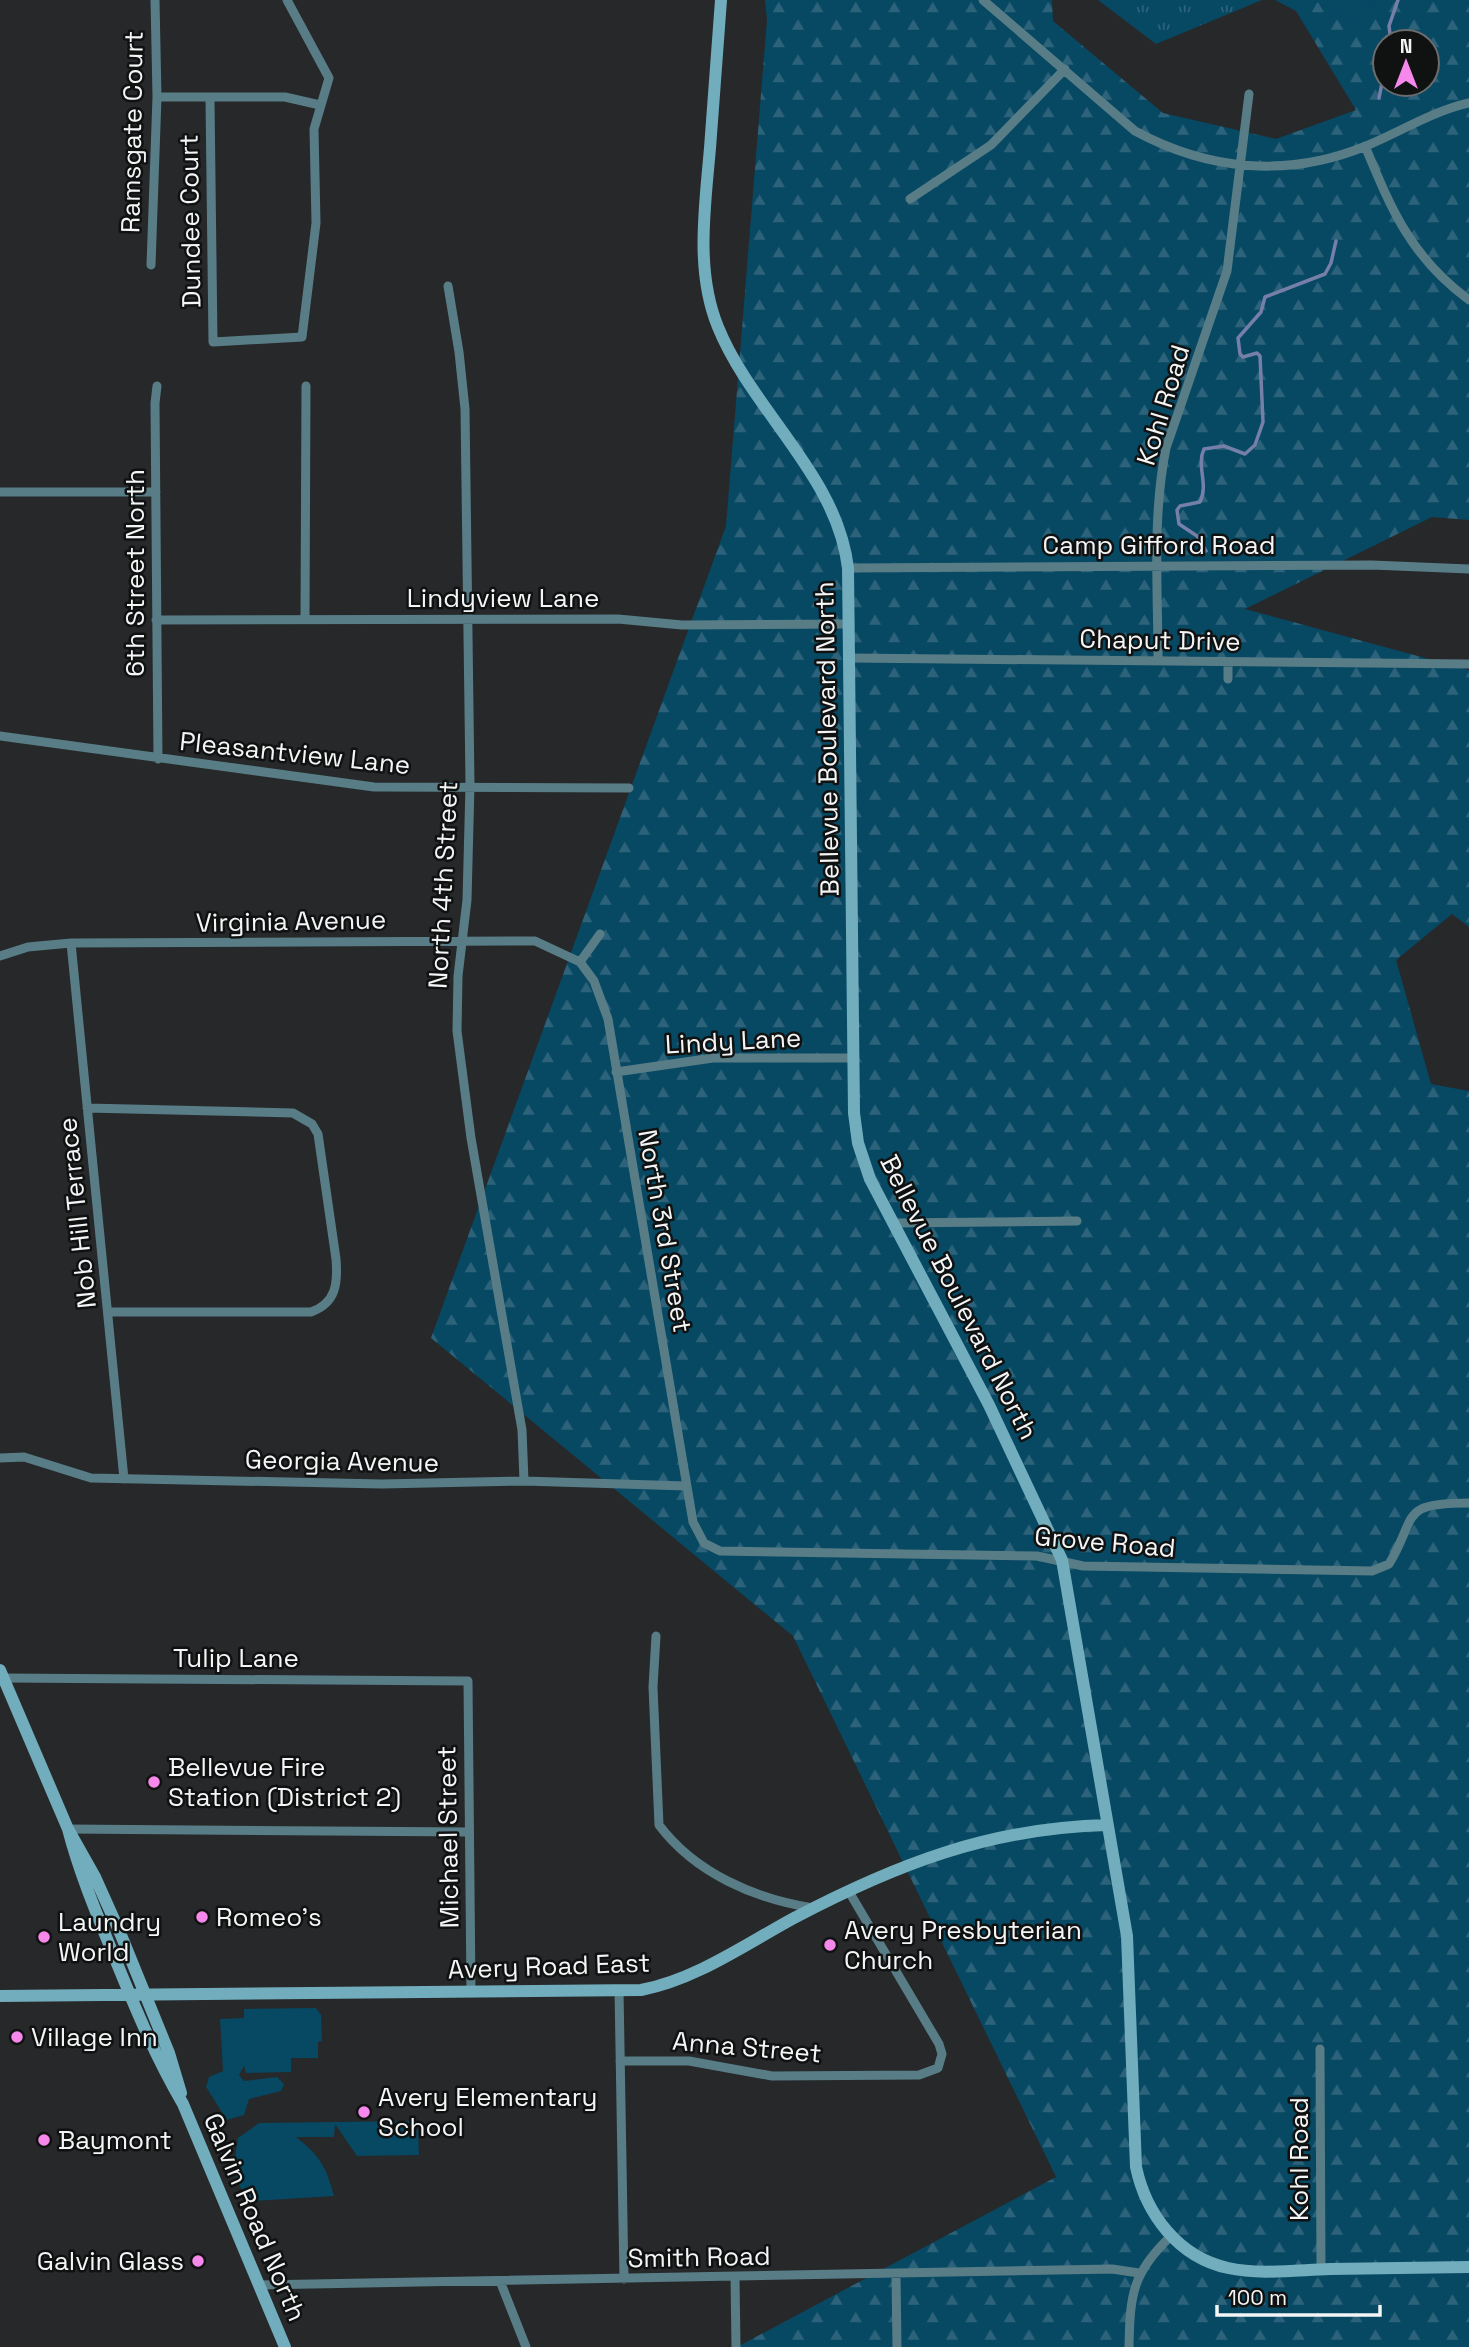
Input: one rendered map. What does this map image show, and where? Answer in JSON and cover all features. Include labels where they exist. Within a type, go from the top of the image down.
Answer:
[{"type":"main road","name":"Bellevue Boulevard North","points":[[721,0],[704,228],[710,300],[725,342],[828,503],[842,537],[848,568],[853,1058],[858,1143],[870,1179],[896,1223],[989,1405],[1062,1560],[1127,1936],[1136,2167],[1148,2204],[1171,2236],[1191,2253],[1229,2268],[1469,2267]]},
{"type":"main road","name":"Galvin Road North","points":[[2,1674],[68,1829],[95,1877],[145,1994],[169,2053],[183,2104],[285,2347]]},
{"type":"main road","name":"Avery Road East","points":[[0,1996],[648,1989],[675,1981],[848,1890],[915,1862],[1009,1833],[1062,1826],[1107,1825]]},
{"type":"main road","name":"Galvin Road North","points":[[68,1829],[78,1869],[130,1994],[164,2072],[183,2104]]},
{"type":"street","name":"Ramsgate Court","points":[[150,264],[157,97],[155,0]]},
{"type":"street","points":[[157,97],[285,97],[320,105],[329,78],[287,0]]},
{"type":"street","points":[[983,0],[1135,131],[1184,153],[1241,167],[1303,164],[1365,146],[1469,103]]},
{"type":"street","points":[[910,199],[990,145],[1065,69]]},
{"type":"street","name":"Kohl Road","points":[[1157,660],[1159,494],[1166,447],[1227,271],[1249,94]]},
{"type":"street","name":"Dundee Court","points":[[210,99],[213,342],[302,337],[316,223],[314,129],[320,105]]},
{"type":"street","points":[[1365,146],[1390,205],[1415,250],[1440,277],[1469,300]]},
{"type":"street","name":"North 4th Street","points":[[448,286],[465,409],[470,785],[467,900],[457,1031],[471,1138],[522,1430],[524,1481]]},
{"type":"street","name":"6th Street North","points":[[158,386],[158,759]]},
{"type":"street","points":[[305,619],[306,386]]},
{"type":"street","points":[[0,492],[156,492]]},
{"type":"street","name":"Camp Gifford Road","points":[[848,568],[1372,565],[1469,569]]},
{"type":"street","name":"Lindyview Lane","points":[[156,620],[618,619],[682,625],[850,624]]},
{"type":"street","name":"Chaput Drive","points":[[850,659],[1469,664]]},
{"type":"street","points":[[1228,663],[1228,679]]},
{"type":"street","name":"Pleasantview Lane","points":[[0,736],[374,787],[443,789],[470,785],[629,788]]},
{"type":"street","points":[[580,962],[600,934]]},
{"type":"street","name":"Virginia Avenue","points":[[0,956],[28,947],[71,943],[463,940],[535,942],[580,962]]},
{"type":"street","name":"Nob Hill Terrace","points":[[71,943],[124,1479]]},
{"type":"street","name":"North 3rd Street","points":[[580,962],[594,981],[605,1008],[692,1522],[704,1543]]},
{"type":"street","name":"Lindy Lane","points":[[617,1072],[713,1058],[853,1058]]},
{"type":"street","points":[[87,1108],[293,1113],[312,1124],[320,1147],[337,1275],[335,1289],[325,1307],[289,1314],[109,1312]]},
{"type":"street","points":[[896,1223],[1077,1221]]},
{"type":"street","name":"Georgia Avenue","points":[[0,1458],[24,1457],[78,1475],[124,1479],[383,1484],[524,1481],[686,1486]]},
{"type":"street","name":"Grove Road","points":[[704,1543],[720,1551],[1037,1556],[1083,1566],[1372,1572],[1389,1564],[1405,1525],[1413,1514],[1442,1503],[1469,1503]]},
{"type":"street","points":[[656,1636],[653,1687],[659,1825],[687,1853],[734,1885],[774,1902],[813,1908]]},
{"type":"street","name":"Tulip Lane","points":[[2,1674],[468,1681]]},
{"type":"street","name":"Michael Street","points":[[468,1681],[471,1992]]},
{"type":"street","points":[[68,1829],[469,1832]]},
{"type":"street","name":"Anna Street","points":[[620,2061],[689,2061],[772,2076],[919,2075],[938,2068],[942,2054],[939,2044],[848,1890]]},
{"type":"street","points":[[619,1990],[624,2279]]},
{"type":"street","name":"Kohl Road","points":[[1320,2049],[1321,2269]]},
{"type":"street","points":[[1129,2347],[1130,2304],[1139,2273],[1171,2236]]},
{"type":"street","name":"Smith Road","points":[[259,2285],[1112,2269],[1139,2273]]},
{"type":"street","points":[[895,2274],[897,2347]]},
{"type":"street","points":[[735,2277],[736,2347]]},
{"type":"street","points":[[500,2281],[526,2347]]},
{"type":"green space","points":[[765,0],[1052,0],[1053,21],[1163,113],[1276,139],[1356,110],[1296,11],[1275,0],[1469,0],[1469,520],[1432,517],[1245,609],[1469,670],[1469,927],[1452,914],[1396,960],[1431,1084],[1469,1091],[1469,2347],[737,2347],[1056,2177],[793,1636],[431,1338],[726,526],[767,20]]},
{"type":"green space","points":[[1098,0],[1262,0],[1156,44]]},
{"type":"green space","points":[[1314,0],[1376,0],[1355,26]]},
{"type":"green space","points":[[316,2008],[321,2015],[322,2041],[318,2042],[318,2058],[291,2058],[291,2072],[246,2073],[244,2066],[239,2075],[244,2081],[277,2077],[284,2084],[281,2091],[249,2099],[244,2115],[227,2120],[206,2087],[209,2077],[223,2071],[220,2019],[244,2018],[244,2009]]},
{"type":"green space","points":[[411,2121],[412,2130],[418,2130],[419,2155],[357,2156],[335,2124],[334,2137],[296,2137],[321,2162],[334,2196],[253,2201],[240,2188],[237,2180],[235,2164],[238,2138],[259,2123]]},
{"type":"waterway","points":[[1389,28],[1398,0]]},
{"type":"waterway","points":[[1206,551],[1197,536],[1179,524],[1177,510],[1180,506],[1200,502],[1204,449],[1224,446],[1245,454],[1255,445],[1263,422],[1260,356],[1257,353],[1243,357],[1240,354],[1238,338],[1261,312],[1265,297],[1325,274],[1331,263],[1336,241]]},
{"type":"place","name":"Bellevue Fire Station (District 2)","points":[[154,1782]]},
{"type":"place","name":"Romeo's","points":[[202,1917]]},
{"type":"place","name":"Laundry World","points":[[44,1937]]},
{"type":"place","name":"Avery Presbyterian Church","points":[[830,1945]]},
{"type":"place","name":"Village Inn","points":[[17,2037]]},
{"type":"place","name":"Avery Elementary School","points":[[364,2112]]},
{"type":"place","name":"Baymont","points":[[44,2140]]},
{"type":"place","name":"Galvin Glass","points":[[198,2261]]}]
